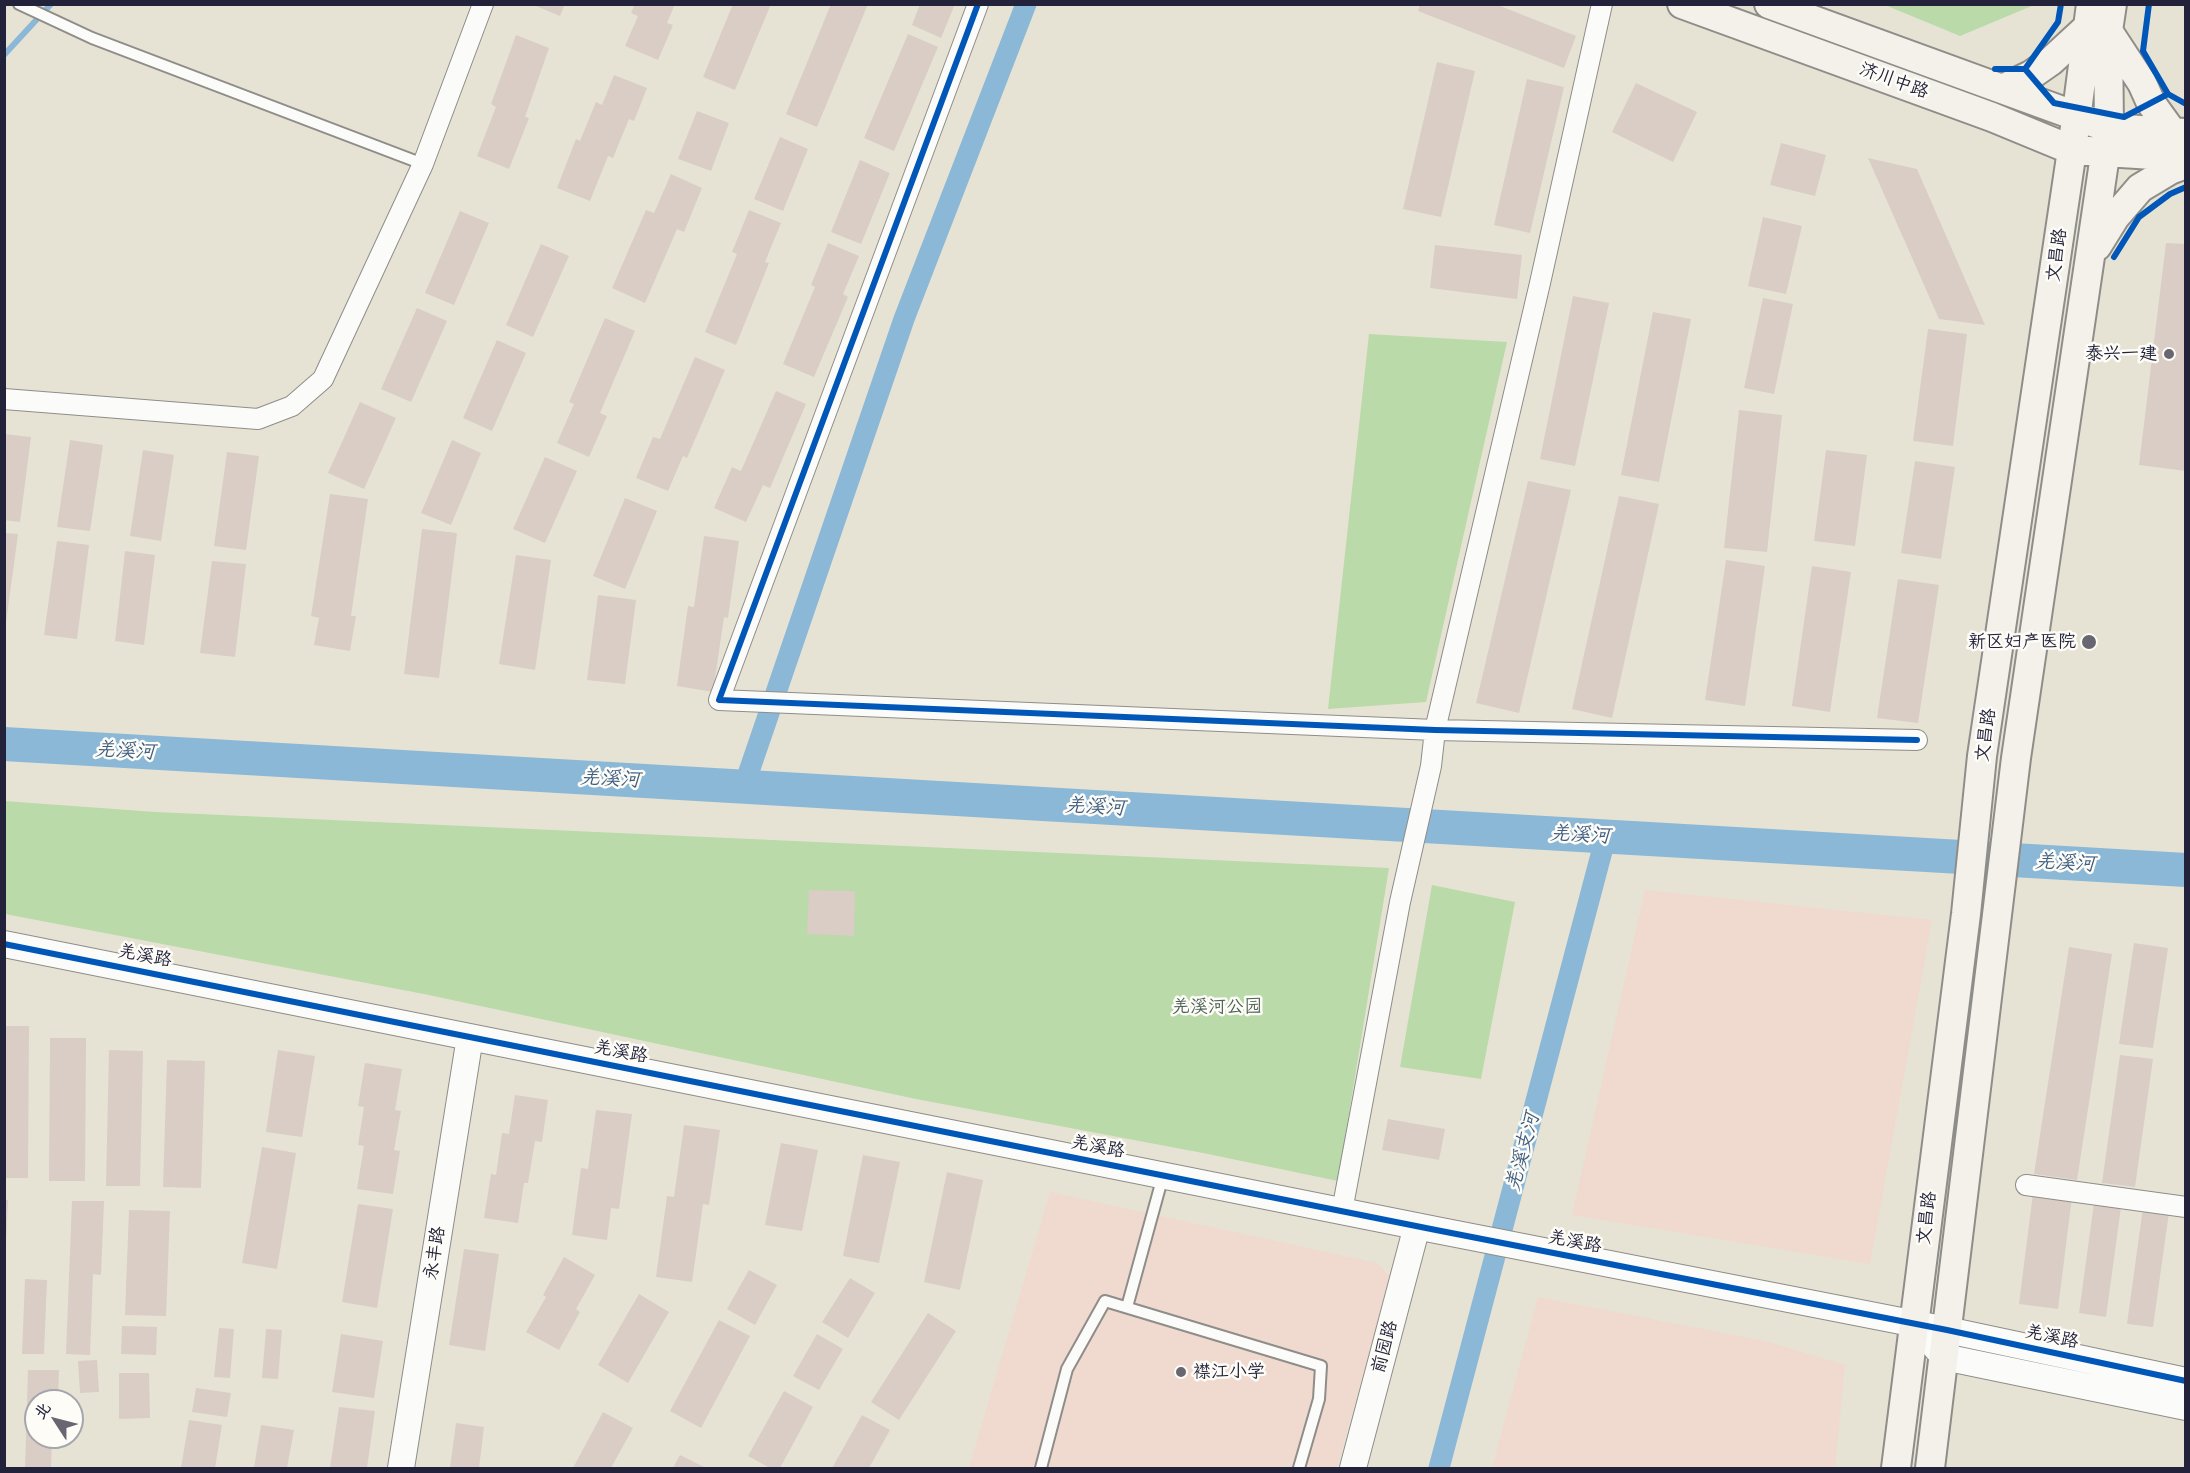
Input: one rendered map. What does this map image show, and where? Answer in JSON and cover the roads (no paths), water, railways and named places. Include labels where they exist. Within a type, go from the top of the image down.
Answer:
[{"type":"main road","name":"济川中路","points":[[1682,4],[1992,117],[2072,150],[2108,140]]},
{"type":"main road","name":"济川中路","points":[[1769,4],[2077,116],[2108,140]]},
{"type":"main road","name":"文昌路","points":[[1896,1468],[1966,914],[1982,756],[2077,116],[2100,17]]},
{"type":"main road","name":"文昌路","points":[[1930,1468],[2016,759],[2108,140],[2100,17]]},
{"type":"main road","points":[[2002,89],[2038,70],[2100,17],[2142,82],[2151,103],[2179,132]]},
{"type":"main road","points":[[2108,140],[2179,132]]},
{"type":"main road","points":[[2108,140],[2186,157]]},
{"type":"main road","points":[[2092,253],[2115,217],[2140,188],[2170,170],[2186,164]]},
{"type":"street","points":[[4,399],[258,419],[291,406],[323,379],[423,164],[483,4]]},
{"type":"street","points":[[978,4],[719,700],[1435,730],[1917,740]]},
{"type":"street","points":[[1342,1211],[1400,902],[1431,766],[1435,730],[1540,283],[1602,4]]},
{"type":"street","name":"羌溪路","points":[[4,944],[1163,1176],[1914,1323]]},
{"type":"street","name":"永丰路","points":[[401,1468],[470,1037]]},
{"type":"street","points":[[2026,1185],[2186,1207]]},
{"type":"street","name":"前园路","points":[[1353,1468],[1426,1228]]},
{"type":"street","points":[[1914,1323],[1946,1343],[2186,1407]]},
{"type":"street","name":"羌溪路","points":[[1946,1343],[2186,1381]]},
{"type":"lane","points":[[20,5],[92,38],[423,164]]},
{"type":"lane","points":[[1127,1307],[1163,1176]]},
{"type":"lane","points":[[1041,1468],[1067,1369],[1106,1301],[1321,1366],[1319,1399],[1299,1468]]},
{"type":"waterway","points":[[4,55],[51,4]]},
{"type":"waterway","points":[[744,786],[904,319],[1026,4]]},
{"type":"waterway","name":"羌溪河","points":[[4,744],[2186,870]]},
{"type":"waterway","name":"羌溪支河","points":[[1439,1468],[1606,836]]},
{"type":"place","name":"泰兴一建","points":[[2169,354]]},
{"type":"place","name":"新区妇产医院","points":[[2089,642]]},
{"type":"place","name":"襟江小学","points":[[1181,1372]]},
{"type":"park label","name":"羌溪河公园","points":[[1217,1007]]}]
